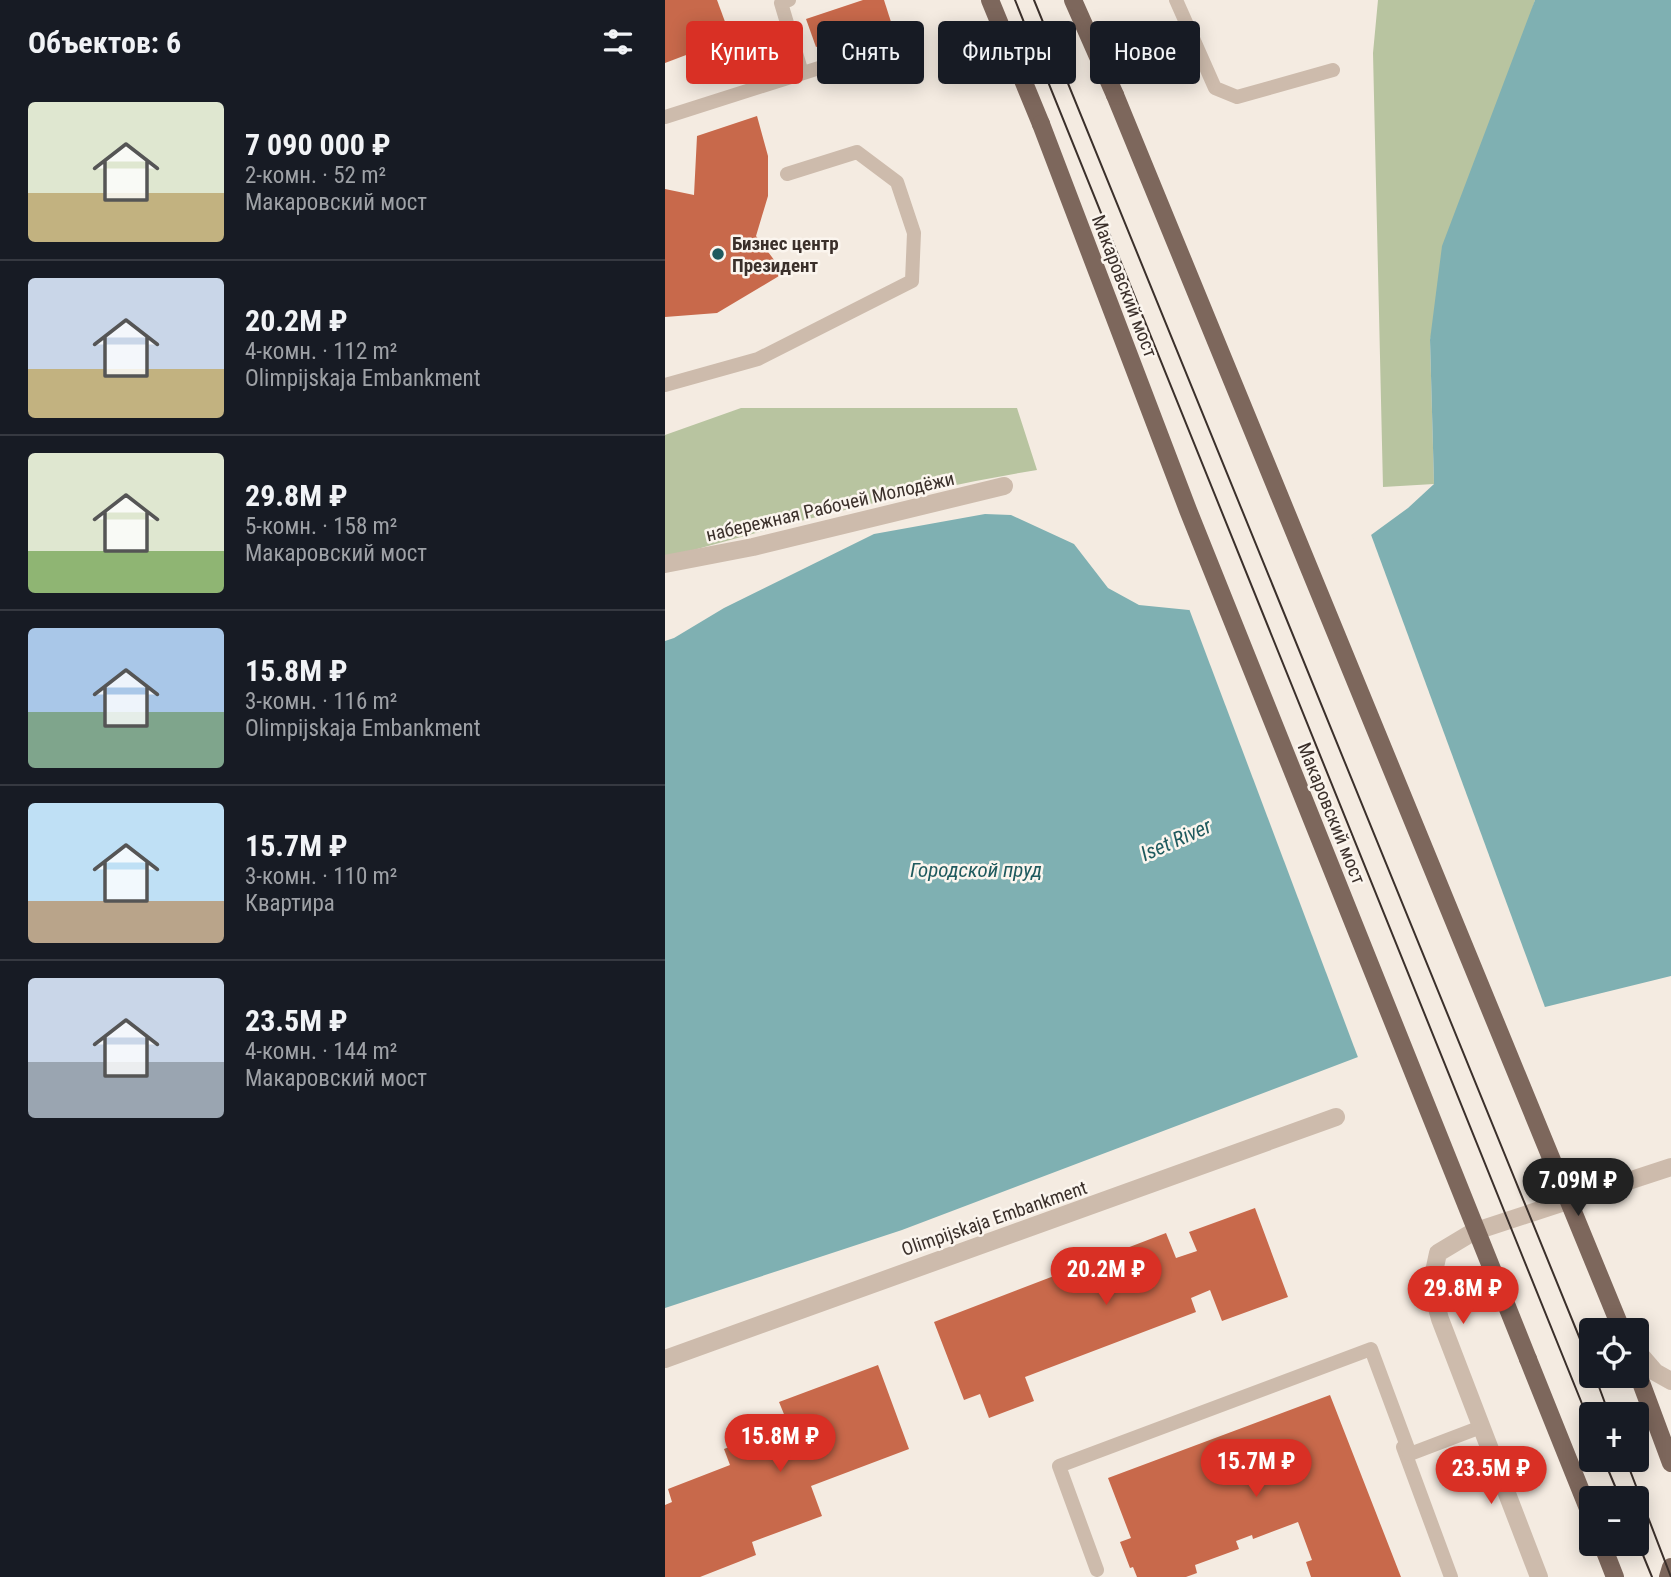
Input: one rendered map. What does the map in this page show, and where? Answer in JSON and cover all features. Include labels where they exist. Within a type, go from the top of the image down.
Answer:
[{"type":"main road","name":"Макаровский мост","points":[[990,0],[1041,124],[1188,510],[1579,1487]]},
{"type":"main road","points":[[1073,0],[1115,95],[1617,1318]]},
{"type":"main road","points":[[1643,1388],[1671,1463]]},
{"type":"main road","points":[[1607,1556],[1615,1577]]},
{"type":"main road","points":[[1668,1577],[1671,1567]]},
{"type":"street","name":"набережная Рабочей Молодёжи","points":[[665,564],[817,533],[1005,486]]},
{"type":"street","name":"Olimpijskaja Embankment","points":[[665,1359],[1336,1117]]},
{"type":"street","points":[[1539,1577],[1440,1319],[1431,1286],[1438,1253],[1473,1232],[1671,1167]]},
{"type":"street","points":[[1649,1365],[1655,1372],[1671,1381]]},
{"type":"lane","points":[[786,21],[781,3],[789,0]]},
{"type":"lane","points":[[1176,0],[1215,88],[1237,97],[1333,70]]},
{"type":"lane","points":[[665,117],[768,84]]},
{"type":"lane","points":[[665,386],[758,359],[912,281],[914,233],[897,182],[857,152],[787,174]]},
{"type":"lane","points":[[1097,1570],[1059,1466],[1371,1349],[1410,1454],[1480,1424]]},
{"type":"lane","points":[[1395,1425],[1451,1577]]},
{"type":"green space","points":[[1378,0],[1535,0],[1430,340],[1434,484],[1383,487],[1373,53]]},
{"type":"green space","points":[[741,408],[1017,408],[1037,470],[850,509],[665,558],[665,435]]},
{"type":"water","name":"Городской пруд","points":[[1535,0],[1671,0],[1671,976],[1358,1057],[902,1230],[665,1308],[665,641],[724,608],[874,534],[985,514],[1011,515],[1074,544],[1108,588],[1139,605],[1189,610],[1371,535],[1408,508],[1434,484],[1430,340],[1442,246]]},
{"type":"pier","points":[[1370,532],[1546,1010],[1359,1060],[1188,606]]},
{"type":"building","points":[[665,0],[717,0],[725,21],[686,21],[686,55],[665,63]]},
{"type":"building","points":[[863,0],[884,0],[891,21],[817,21],[816,47],[806,19]]},
{"type":"building","name":"Бизнес центр Президент","points":[[757,116],[768,156],[768,196],[756,236],[784,273],[717,313],[665,317],[665,189],[694,195],[697,136]]},
{"type":"building","points":[[1255,1208],[1288,1297],[1222,1321],[1210,1290],[1191,1298],[1196,1312],[1025,1377],[1034,1401],[989,1418],[980,1394],[964,1400],[934,1322],[1166,1233],[1176,1258],[1197,1251],[1189,1232]]},
{"type":"building","points":[[878,1365],[909,1449],[811,1486],[822,1516],[752,1542],[756,1555],[700,1577],[665,1577],[665,1505],[672,1502],[668,1489],[730,1465],[724,1449],[788,1424],[779,1402]]},
{"type":"building","points":[[1330,1395],[1401,1577],[1311,1577],[1306,1562],[1312,1560],[1298,1522],[1253,1539],[1252,1535],[1236,1541],[1239,1549],[1195,1565],[1197,1573],[1186,1577],[1137,1577],[1133,1567],[1130,1568],[1120,1542],[1131,1538],[1108,1478]]},
{"type":"tram line","points":[[1015,0],[1581,1402]]},
{"type":"tram line","points":[[1034,0],[1579,1337]]},
{"type":"tram line","points":[[1599,1388],[1605,1402]]},
{"type":"tram line","points":[[1609,1472],[1615,1486]]},
{"type":"tram line","points":[[1631,1472],[1671,1577]]},
{"type":"tram line","points":[[1643,1556],[1652,1577]]},
{"type":"place","name":"Бизнес центр Президент","points":[[718,254]]},
{"type":"water label","name":"Iset River","points":[[1176,840]]}]
